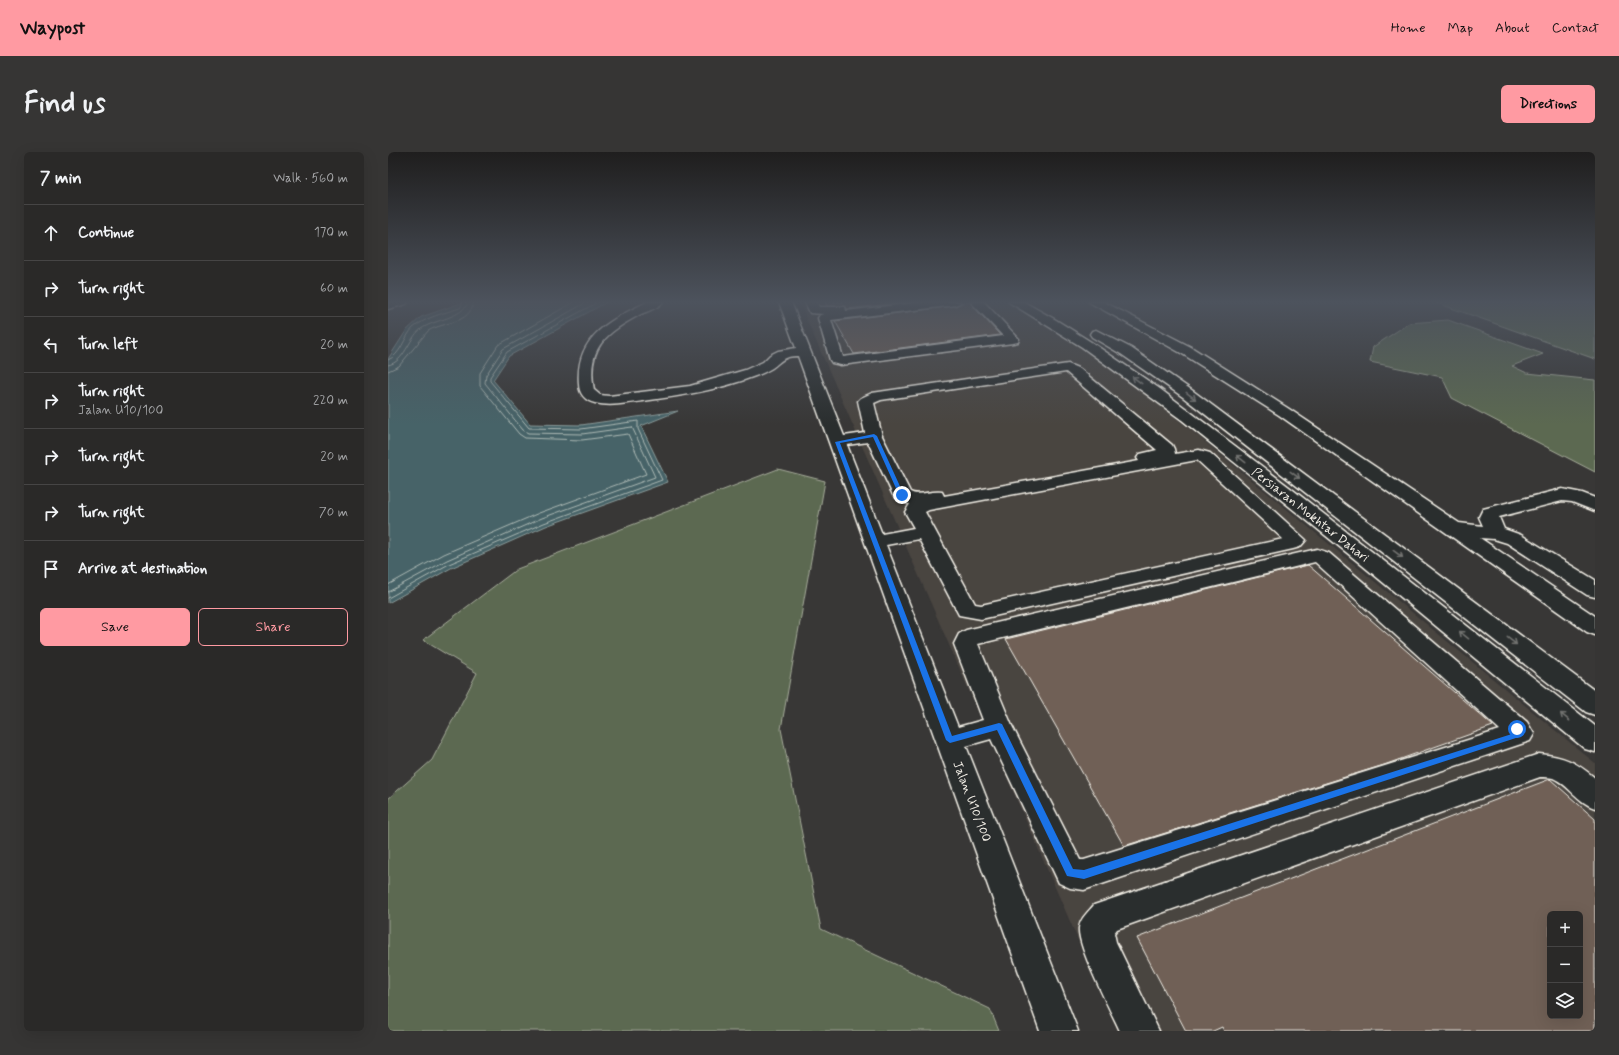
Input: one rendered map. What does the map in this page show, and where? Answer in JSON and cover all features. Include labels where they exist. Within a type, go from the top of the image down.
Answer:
[{"type":"street","points":[[594,343],[590,350],[585,380],[587,392],[596,399],[608,401],[691,390],[750,373],[768,365],[775,358],[800,344]]},
{"type":"street","points":[[831,343],[837,360],[841,361],[981,343]]},
{"type":"street","name":"Persiaran Mokhtar Dahari","points":[[1085,343],[1104,355],[1216,440],[1438,614],[1595,742]]},
{"type":"street","name":"Persiaran Mokhtar Dahari","points":[[1111,343],[1188,394],[1595,705]]},
{"type":"street","points":[[1173,343],[1278,408],[1595,627]]},
{"type":"street","name":"Jalan U10/100","points":[[800,344],[1059,1031]]},
{"type":"street","points":[[1068,368],[1075,372],[1166,449],[1167,453],[1160,456],[913,500],[905,498],[902,495],[874,436],[866,402],[877,396],[1068,368]]},
{"type":"street","points":[[837,442],[874,436]]},
{"type":"street","points":[[1198,455],[1204,457],[1296,540],[1294,543],[982,612],[975,612],[967,610],[925,532],[916,512],[917,508],[924,505],[1198,455]]},
{"type":"street","points":[[1496,533],[1489,517],[1490,513],[1562,495],[1572,495],[1582,498],[1595,505]]},
{"type":"street","points":[[1451,528],[1496,533],[1514,539],[1595,590]]},
{"type":"street","points":[[875,541],[925,532]]},
{"type":"street","points":[[1317,555],[1322,557],[1517,729],[1520,734],[1084,875],[1078,875],[1070,873],[999,726],[966,644],[967,640],[970,638],[1317,555]]},
{"type":"street","points":[[950,740],[999,726]]},
{"type":"street","points":[[1140,1031],[1099,945],[1096,928],[1106,917],[1539,765],[1557,767],[1571,775],[1595,796]]},
{"type":"shaded area","points":[[817,343],[1075,343],[1119,371],[1595,763],[1595,1031],[1118,1031]]},
{"type":"green space","points":[[1379,343],[1512,343],[1543,354],[1512,366],[1527,373],[1595,380],[1595,472],[1452,398],[1442,377],[1370,362],[1373,347]]},
{"type":"green space","points":[[1550,343],[1595,343],[1595,359]]},
{"type":"green space","points":[[778,469],[825,481],[781,729],[821,929],[990,1009],[999,1031],[388,1031],[388,799],[432,760],[477,673],[423,640],[517,569]]},
{"type":"water","points":[[398,343],[533,343],[509,356],[493,380],[530,424],[581,425],[678,411],[641,426],[668,482],[546,526],[451,568],[388,603],[388,359]]},
{"type":"building","points":[[848,343],[938,343],[854,354]]},
{"type":"building","points":[[1308,565],[1493,726],[1384,765],[1124,846],[1006,639]]},
{"type":"building","points":[[1550,779],[1595,819],[1595,1031],[1224,1031],[1222,1027],[1213,1031],[1186,1031],[1137,938]]},
{"type":"route","points":[[902,495],[874,436],[837,442],[950,740],[999,726],[1070,873],[1084,875],[1520,734],[1517,729]]}]
